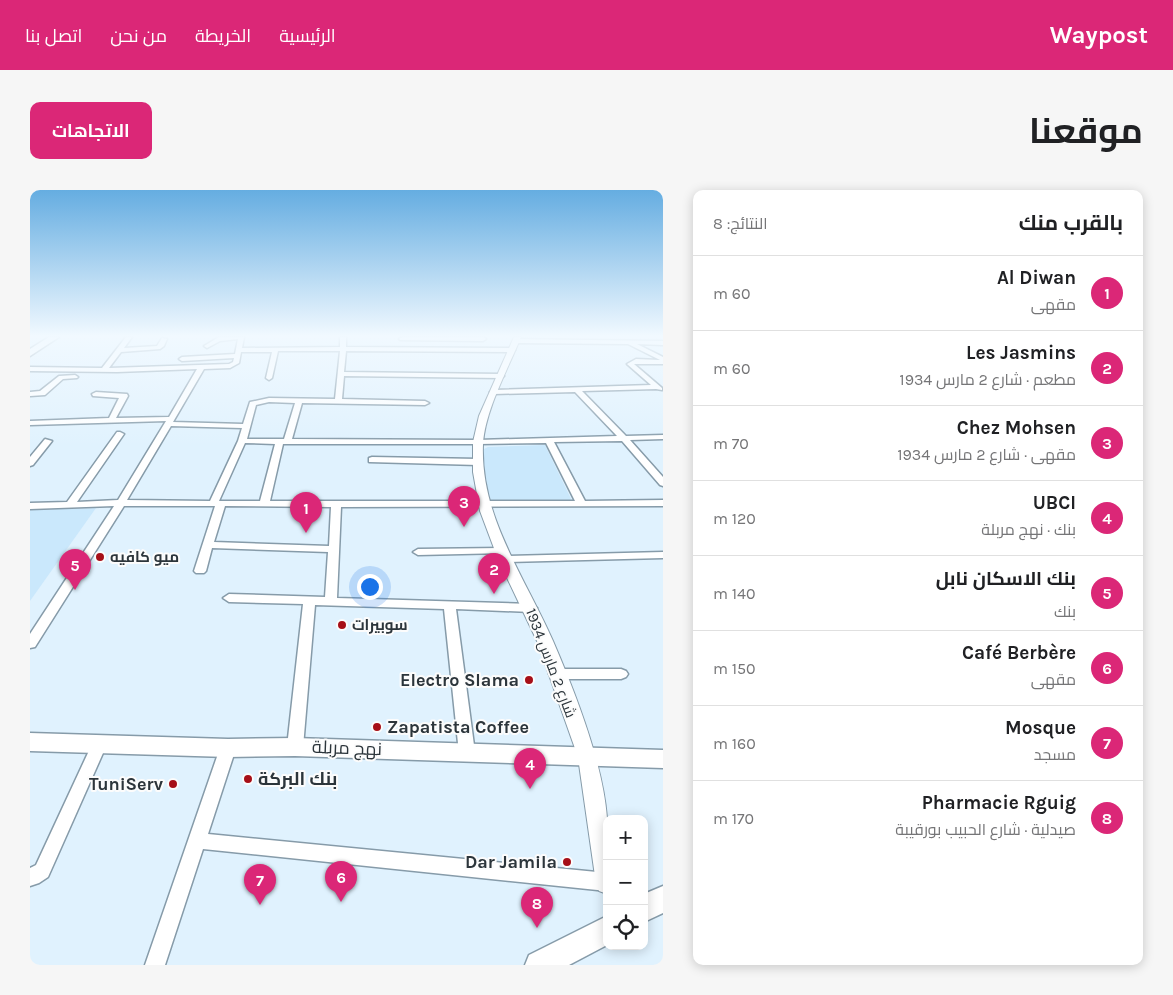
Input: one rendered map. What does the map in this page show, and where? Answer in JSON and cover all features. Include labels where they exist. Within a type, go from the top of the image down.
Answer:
[{"type":"main road","name":"نهج مربلة","points":[[30,742],[228,748],[295,747],[663,759]]},
{"type":"main road","points":[[648,907],[663,899]]},
{"type":"main road","points":[[539,965],[603,932]]},
{"type":"street","points":[[30,644],[121,503],[198,373]]},
{"type":"street","points":[[269,378],[270,373]]},
{"type":"street","name":"شارع 2 مارس 1934","points":[[502,373],[484,416],[478,442],[478,462],[484,505],[504,555],[531,608],[545,641],[586,757],[603,860]]},
{"type":"street","points":[[641,373],[660,390]]},
{"type":"street","points":[[338,401],[341,374],[501,376]]},
{"type":"street","points":[[30,394],[42,393],[62,377],[85,377]]},
{"type":"street","points":[[577,390],[624,438],[663,483]]},
{"type":"street","points":[[494,392],[660,390]]},
{"type":"street","points":[[96,394],[124,396],[111,420]]},
{"type":"street","points":[[264,504],[299,400]]},
{"type":"street","points":[[200,571],[208,546],[217,504],[248,426],[253,404],[256,402],[299,400],[425,403]]},
{"type":"street","points":[[30,422],[169,421],[248,426]]},
{"type":"street","points":[[70,505],[120,434]]},
{"type":"street","points":[[242,441],[478,442],[663,437]]},
{"type":"street","points":[[548,439],[581,503]]},
{"type":"street","points":[[30,462],[48,441]]},
{"type":"street","points":[[372,460],[478,462]]},
{"type":"street","points":[[30,506],[121,503],[484,505],[663,503]]},
{"type":"street","points":[[331,601],[336,504]]},
{"type":"street","points":[[208,546],[334,549]]},
{"type":"street","points":[[418,552],[504,555],[663,556]]},
{"type":"street","points":[[229,598],[531,608]]},
{"type":"street","points":[[295,747],[309,601]]},
{"type":"street","points":[[450,605],[467,753]]},
{"type":"street","points":[[556,674],[621,674]]},
{"type":"street","points":[[30,877],[34,877],[42,871],[98,744]]},
{"type":"street","points":[[155,965],[228,748]]},
{"type":"street","points":[[197,841],[603,883]]},
{"type":"shaded area","points":[[545,445],[574,505],[490,507],[482,450],[488,447]]},
{"type":"shaded area","points":[[96,508],[30,601],[30,510]]},
{"type":"place","name":"Chez Mohsen","points":[[464,527]]},
{"type":"place","name":"Al Diwan","points":[[306,533]]},
{"type":"place","name":"ميو كافيه","points":[[100,557]]},
{"type":"place","name":"بنك الاسكان نابل","points":[[75,590]]},
{"type":"place","name":"Les Jasmins","points":[[494,594]]},
{"type":"place","name":"سوبيرات","points":[[342,625]]},
{"type":"place","name":"Electro Slama","points":[[529,680]]},
{"type":"place","name":"Zapatista Coffee","points":[[377,727]]},
{"type":"place","name":"بنك البركة","points":[[248,779]]},
{"type":"place","name":"TuniServ","points":[[173,784]]},
{"type":"place","name":"UBCI","points":[[530,789]]},
{"type":"place","name":"Dar Jamila","points":[[567,862]]},
{"type":"place","name":"Café Berbère","points":[[341,902]]},
{"type":"place","name":"Mosque","points":[[260,905]]},
{"type":"place","name":"Pharmacie Rguig","points":[[537,928]]}]
